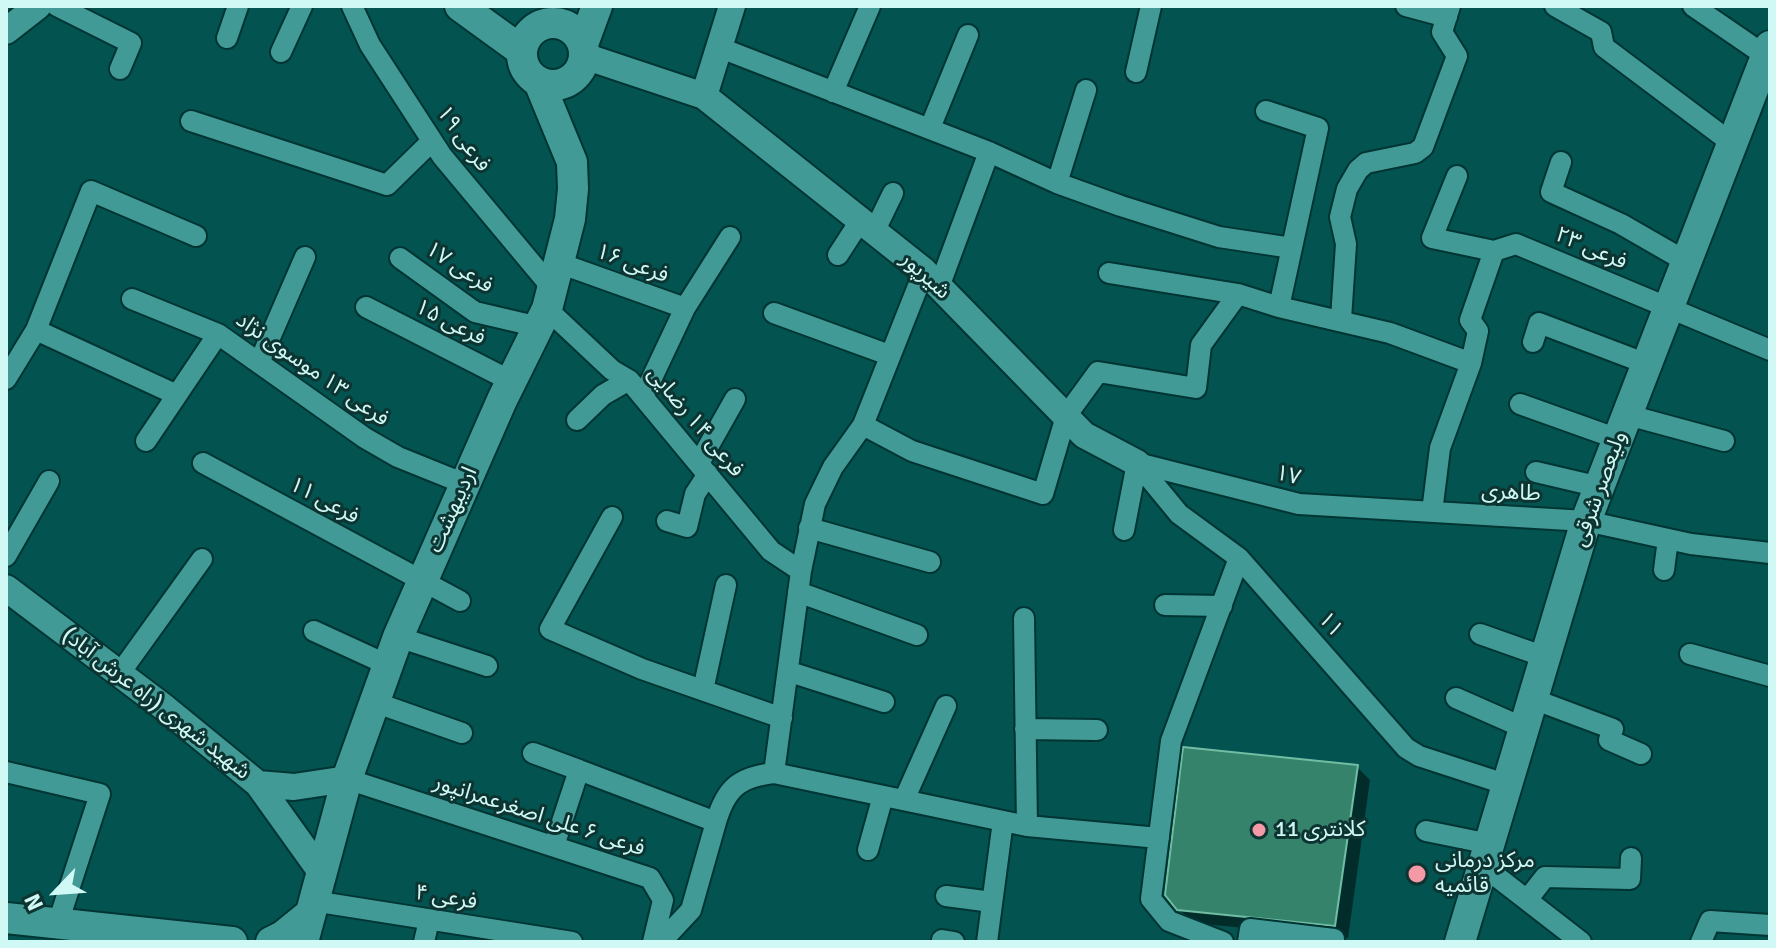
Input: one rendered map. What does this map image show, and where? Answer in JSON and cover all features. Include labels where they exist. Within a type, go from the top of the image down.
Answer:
[{"type":"main road","points":[[539,82],[551,85],[563,83],[580,59],[597,6]]},
{"type":"main road","name":"اردیبهشت","points":[[309,919],[347,779],[393,651],[549,297],[570,219],[572,162],[539,82],[524,64],[522,51],[467,8]]},
{"type":"main road","points":[[522,51],[525,40],[533,30],[559,14],[567,26],[577,33],[580,59],[572,162]]},
{"type":"main road","name":"ولیعصر شرقی","points":[[1460,942],[1586,521],[1768,51]]},
{"type":"main road","points":[[6,918],[58,923],[94,934],[232,942]]},
{"type":"main road","points":[[271,942],[309,919]]},
{"type":"street","points":[[6,31],[38,6]]},
{"type":"street","points":[[57,6],[131,43],[120,69]]},
{"type":"street","points":[[227,38],[238,6]]},
{"type":"street","points":[[281,52],[302,6]]},
{"type":"street","name":"فرعی ۱۹","points":[[352,6],[370,45],[432,141],[549,297]]},
{"type":"street","points":[[580,59],[704,96],[732,6]]},
{"type":"street","points":[[833,92],[870,6]]},
{"type":"street","points":[[1136,72],[1151,6]]},
{"type":"street","points":[[1341,319],[1346,244],[1340,217],[1347,189],[1366,163],[1415,153],[1423,147],[1457,56],[1442,32],[1449,11],[1406,6]]},
{"type":"street","points":[[1555,6],[1601,32],[1604,47],[1733,144]]},
{"type":"street","points":[[1693,6],[1768,51]]},
{"type":"street","points":[[930,128],[968,35]]},
{"type":"street","points":[[718,47],[930,128],[1057,183],[1219,237],[1292,248]]},
{"type":"street","points":[[1057,183],[1086,90]]},
{"type":"street","name":"شیرپور","points":[[704,96],[931,279],[1084,435],[1137,463]]},
{"type":"street","points":[[1266,111],[1318,128],[1279,307]]},
{"type":"street","points":[[191,121],[387,185],[432,141]]},
{"type":"street","points":[[774,773],[790,672],[801,571],[815,504],[833,467],[863,425],[889,355],[931,279],[989,152]]},
{"type":"street","points":[[1561,162],[1551,192],[1621,224],[1687,262]]},
{"type":"street","name":"فرعی ۲۳","points":[[1457,176],[1432,238],[1494,251],[1516,244],[1770,350]]},
{"type":"street","points":[[6,379],[36,330],[91,191],[196,236]]},
{"type":"street","points":[[838,255],[867,226],[893,193]]},
{"type":"street","points":[[685,308],[730,237]]},
{"type":"street","points":[[1432,512],[1440,448],[1471,363],[1478,331],[1470,320],[1494,251]]},
{"type":"street","points":[[259,363],[305,257]]},
{"type":"street","name":"فرعی ۱۷","points":[[400,258],[475,312],[549,297]]},
{"type":"street","points":[[1109,273],[1238,294],[1279,307],[1341,319],[1390,333],[1471,363]]},
{"type":"street","points":[[863,425],[912,451],[1043,494],[1066,416],[1098,372],[1196,388],[1201,345],[1238,294]]},
{"type":"street","name":"فرعی ۱۶","points":[[549,297],[685,308],[643,397]]},
{"type":"street","name":"فرعی ۱۴ رضایی","points":[[549,297],[612,370],[629,380],[771,551],[801,571]]},
{"type":"street","name":"فرعی ۱‍۳ موسوی نژاد","points":[[132,299],[218,334],[365,438],[398,457],[465,484]]},
{"type":"street","name":"فرعی ۱۵","points":[[366,307],[511,381]]},
{"type":"street","points":[[774,313],[889,355]]},
{"type":"street","points":[[1533,342],[1539,323],[1647,364]]},
{"type":"street","points":[[36,330],[177,395]]},
{"type":"street","points":[[146,441],[218,334]]},
{"type":"street","points":[[577,420],[603,395],[629,380]]},
{"type":"street","points":[[667,521],[687,527],[704,468],[735,399]]},
{"type":"street","points":[[1520,404],[1623,427],[1724,441]]},
{"type":"street","name":"فرعی ۱۱","points":[[203,463],[460,601]]},
{"type":"street","points":[[1124,530],[1137,463]]},
{"type":"street","name":"۱۷","points":[[1137,463],[1299,504],[1432,512]]},
{"type":"street","name":"۱۱","points":[[1137,463],[1179,514],[1239,558],[1406,748],[1419,756],[1508,785]]},
{"type":"street","points":[[1536,472],[1600,487]]},
{"type":"street","points":[[6,556],[49,481]]},
{"type":"street","name":"طاهری","points":[[1432,512],[1586,521],[1668,539],[1770,551]]},
{"type":"street","points":[[612,517],[550,629],[642,669],[782,718]]},
{"type":"street","points":[[809,528],[930,562]]},
{"type":"street","points":[[1664,570],[1668,539]]},
{"type":"street","points":[[1223,942],[1169,921],[1151,899],[1171,741],[1239,558]]},
{"type":"street","points":[[120,673],[202,559]]},
{"type":"street","points":[[703,690],[726,585]]},
{"type":"street","name":"شهید شهری (راه عرش آباد)","points":[[6,588],[120,673],[258,784],[321,872]]},
{"type":"street","points":[[798,592],[917,635]]},
{"type":"street","points":[[1165,605],[1222,606]]},
{"type":"street","points":[[1024,618],[1027,826]]},
{"type":"street","points":[[314,631],[393,651],[487,666]]},
{"type":"street","points":[[1480,634],[1545,657]]},
{"type":"street","points":[[1690,654],[1770,676]]},
{"type":"street","points":[[790,672],[884,702]]},
{"type":"street","points":[[1456,698],[1524,728]]},
{"type":"street","points":[[1533,699],[1613,729],[1609,740],[1641,754]]},
{"type":"street","points":[[374,702],[462,733]]},
{"type":"street","points":[[904,800],[946,706]]},
{"type":"street","points":[[1025,729],[1097,730]]},
{"type":"street","points":[[533,753],[716,822]]},
{"type":"street","points":[[554,846],[579,770]]},
{"type":"street","points":[[6,772],[100,794],[58,923]]},
{"type":"street","points":[[661,942],[691,910],[722,802],[735,786],[753,775],[774,773],[1027,826],[1159,838]]},
{"type":"street","points":[[258,784],[294,787],[347,779]]},
{"type":"street","name":"فرعی ۶ علی اصغرعمرانپور","points":[[347,779],[650,878],[663,900],[653,942]]},
{"type":"street","points":[[868,850],[883,796]]},
{"type":"street","points":[[987,942],[1003,821]]},
{"type":"street","points":[[1426,831],[1486,855],[1527,900],[1581,942]]},
{"type":"street","points":[[1527,900],[1545,877],[1630,879],[1631,858]]},
{"type":"street","points":[[946,896],[992,902]]},
{"type":"street","name":"فرعی ۴","points":[[309,919],[429,920],[536,939],[572,942]]},
{"type":"street","points":[[424,942],[429,920]]},
{"type":"street","points":[[1701,942],[1710,921],[1770,925]]},
{"type":"street","points":[[1248,942],[1250,929],[1334,939]]},
{"type":"building","name":"کلانتری 11","points":[[1183,747],[1358,765],[1335,926],[1177,910],[1165,895]]},
{"type":"place","name":"کلانتری 11","points":[[1259,830]]},
{"type":"place","name":"مرکز درمانی قائمیه","points":[[1417,874]]}]
